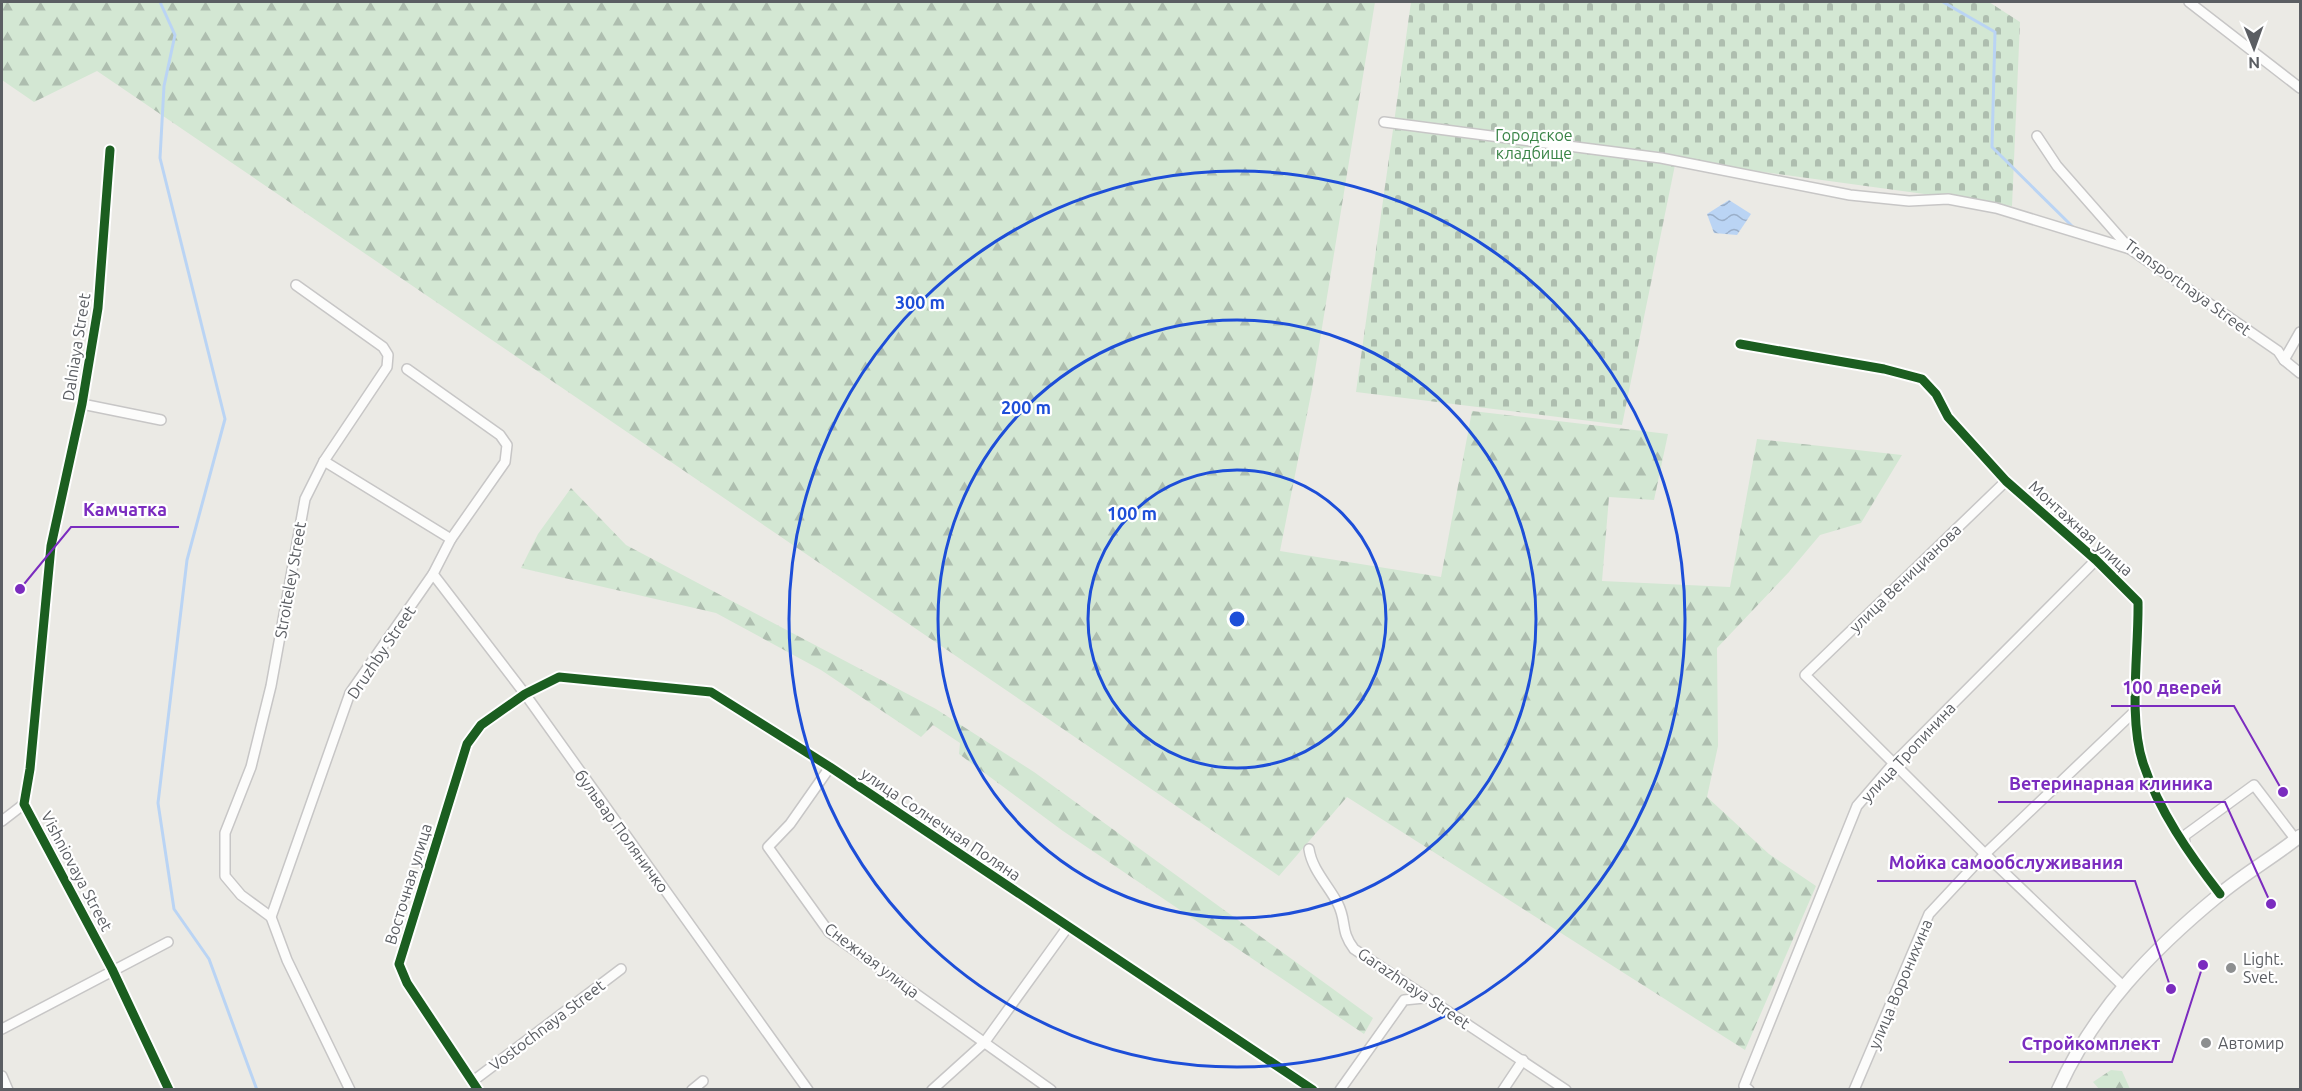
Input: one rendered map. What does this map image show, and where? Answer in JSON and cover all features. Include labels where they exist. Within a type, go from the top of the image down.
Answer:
[{"type":"street","points":[[2189,2],[2301,88]]},
{"type":"street","points":[[1384,122],[1661,158],[1850,195],[1909,201],[1948,199],[1996,208],[2130,249]]},
{"type":"street","name":"Transportnaya Street","points":[[2037,136],[2057,166],[2130,249],[2278,351],[2284,360],[2301,373]]},
{"type":"street","name":"Dalniaya Street","points":[[51,546],[82,404],[98,308],[110,150]]},
{"type":"street","name":"Stroiteley Street","points":[[271,917],[241,895],[225,876],[225,832],[251,768],[271,686],[305,499],[324,461],[387,367],[388,355],[383,347],[296,285]]},
{"type":"street","points":[[2284,360],[2301,332]]},
{"type":"street","name":"Монтажная улица","points":[[1740,344],[1884,369],[1922,379],[1936,394],[1948,417],[2006,481],[2096,560],[2138,602],[2136,710],[2143,761],[2160,802],[2187,851],[2220,894]]},
{"type":"street","name":"Druzhby Street","points":[[271,917],[350,693],[433,574],[451,539],[506,462],[507,445],[500,435],[407,369]]},
{"type":"street","points":[[82,404],[161,420]]},
{"type":"street","points":[[324,461],[451,539]]},
{"type":"street","name":"улица Веницианова","points":[[1894,763],[1805,675],[2006,481]]},
{"type":"street","name":"Vishniovaya Street","points":[[51,546],[30,769],[24,804],[112,969],[169,1089]]},
{"type":"street","name":"улица Тропинина","points":[[1747,1088],[1857,806],[1894,763],[2096,560]]},
{"type":"street","name":"бульвар Поляничко","points":[[433,574],[525,694],[808,1089]]},
{"type":"street","name":"улица Солнечная Поляна","points":[[525,694],[559,677],[711,692],[830,767],[1067,928],[1313,1089]]},
{"type":"street","name":"Восточная улица","points":[[476,1085],[407,983],[399,964],[466,744],[481,725],[525,694]]},
{"type":"street","name":"улица Воронихина","points":[[1854,1089],[1929,914],[1985,854],[2136,710]]},
{"type":"street","points":[[1894,763],[2123,986]]},
{"type":"street","name":"Снежная улица","points":[[830,767],[790,825],[768,848],[829,932],[1051,1089]]},
{"type":"street","points":[[2058,1089],[2092,1025],[2146,959],[2220,894],[2298,838],[2254,786],[2184,836],[2187,851]]},
{"type":"street","points":[[2,820],[24,804]]},
{"type":"street","name":"Garazhnaya Street","points":[[1309,849],[1311,859],[1340,906],[1345,937],[1349,943],[1426,998],[1566,1089]]},
{"type":"street","points":[[271,917],[287,960],[350,1089]]},
{"type":"street","points":[[932,1089],[984,1043],[1067,928]]},
{"type":"street","points":[[2,1029],[112,969],[168,942]]},
{"type":"street","name":"Vostochnaya Street","points":[[476,1085],[621,969]]},
{"type":"street","points":[[1340,1089],[1404,1000],[1426,998]]},
{"type":"street","points":[[1503,1089],[1523,1060]]},
{"type":"street","points":[[2,1076],[8,1089]]},
{"type":"street","points":[[692,1089],[703,1081]]},
{"type":"green space","points":[[2,2],[1375,2],[1312,389],[1280,551],[1441,577],[1472,411],[1668,434],[1654,500],[1609,497],[1602,581],[1730,587],[1757,439],[1902,455],[1861,523],[1820,535],[1788,573],[1717,648],[1718,746],[1707,797],[1769,854],[1816,886],[1745,1050],[1347,797],[1279,876],[97,71],[34,102],[2,80]]},
{"type":"green space","name":"Городское кладбище","points":[[1411,2],[1989,2],[2020,22],[2012,206],[1676,160],[1622,425],[1356,392]]},
{"type":"green space","points":[[571,488],[626,545],[936,709],[1034,772],[1373,1018],[1364,1034],[1063,831],[959,754],[960,743],[933,725],[921,737],[821,670],[716,613],[521,568],[538,534]]},
{"type":"green space","points":[[2111,1070],[2122,1071],[2130,1089],[2099,1089],[2093,1082]]},
{"type":"water","points":[[1729,200],[1751,214],[1737,235],[1714,233],[1707,214]]},
{"type":"waterway","points":[[160,2],[175,35],[164,86],[160,158],[225,419],[187,560],[158,803],[174,909],[209,959],[257,1090]]},
{"type":"waterway","points":[[1943,2],[1995,32],[1992,147],[2075,229]]},
{"type":"cycle path","points":[[110,150],[98,308],[82,404],[51,546],[30,769],[24,804],[112,969],[169,1090]]},
{"type":"cycle path","points":[[1740,344],[1884,369],[1922,379],[1936,394],[1948,417],[2006,481],[2096,560],[2138,602],[2135,704],[2136,725],[2143,763],[2166,815],[2220,894]]},
{"type":"cycle path","points":[[478,1090],[407,983],[399,964],[467,744],[481,725],[525,694],[559,677],[711,692],[830,767],[1313,1090]]},
{"type":"place","name":"Камчатка","points":[[20,589]]},
{"type":"place","name":"100 дверей","points":[[2283,792]]},
{"type":"place","name":"Ветеринарная клиника","points":[[2271,904]]},
{"type":"place","name":"Стройкомплект","points":[[2203,965]]},
{"type":"place","name":"Light. Svet.","points":[[2231,968]]},
{"type":"place","name":"Мойка самообслуживания","points":[[2171,989]]},
{"type":"place","name":"Автомир","points":[[2206,1043]]}]
